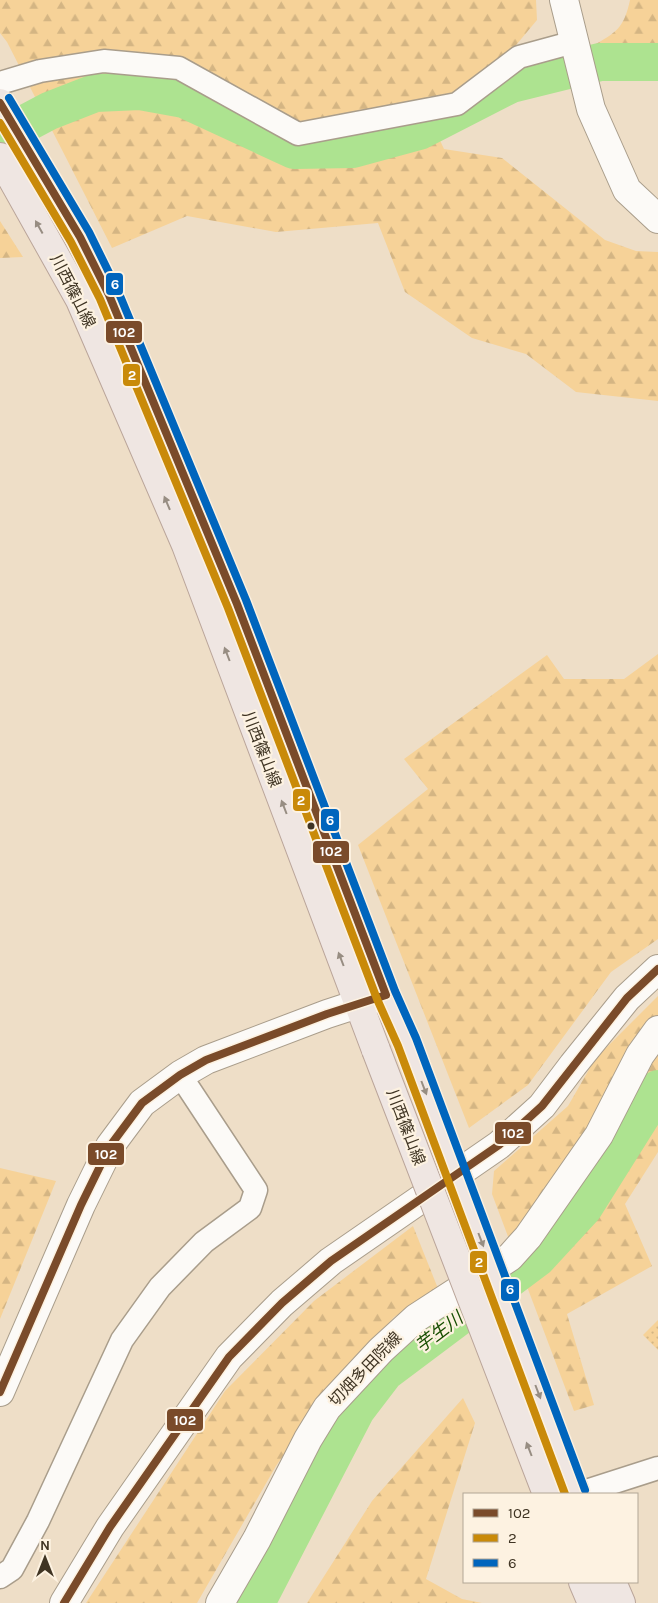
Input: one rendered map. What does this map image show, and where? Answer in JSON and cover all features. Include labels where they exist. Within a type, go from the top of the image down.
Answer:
[{"type":"main road","name":"川西篠山線","points":[[0,103],[80,237],[109,294],[237,604],[386,995],[407,1042],[577,1493]]},
{"type":"main road","name":"川西篠山線","points":[[0,157],[80,300],[186,545],[358,1004],[546,1493]]},
{"type":"main road","points":[[583,1583],[592,1603]]},
{"type":"main road","points":[[612,1583],[621,1603]]},
{"type":"street","points":[[564,0],[590,109],[628,190],[658,219]]},
{"type":"street","points":[[0,83],[40,71],[104,61],[179,68],[298,134],[457,104],[519,57],[578,59]]},
{"type":"street","points":[[64,1603],[110,1527],[229,1356],[282,1303],[330,1261],[500,1145],[542,1106],[628,998],[658,969]]},
{"type":"street","points":[[0,1392],[81,1205],[110,1146],[142,1103],[180,1075],[206,1060],[327,1014],[386,995]]},
{"type":"street","name":"切畑多田院線","points":[[220,1603],[257,1539],[308,1439],[327,1408],[381,1350],[416,1318],[510,1257],[528,1237],[599,1135],[640,1056],[658,1030]]},
{"type":"street","points":[[0,1578],[12,1569],[38,1521],[122,1340],[160,1287],[204,1242],[250,1208],[256,1190],[180,1075]]},
{"type":"street","points":[[580,1493],[658,1468]]},
{"type":"green space","points":[[0,0],[536,0],[537,20],[455,118],[437,134],[444,149],[502,158],[605,240],[636,251],[658,252],[658,401],[576,392],[526,354],[472,338],[405,292],[378,223],[276,232],[187,216],[112,248],[7,42],[0,33]]},
{"type":"green space","points":[[630,0],[658,0],[658,77],[607,75],[591,54],[592,46],[618,29],[625,17]]},
{"type":"green space","points":[[0,221],[23,257],[0,258]]},
{"type":"green space","points":[[658,654],[658,939],[611,972],[528,1085],[469,1128],[358,845],[428,789],[404,759],[547,655],[564,679],[624,679]]},
{"type":"green space","points":[[658,996],[658,1152],[625,1204],[652,1266],[567,1314],[594,1405],[574,1411],[492,1194],[494,1171],[568,1106],[595,1059]]},
{"type":"green space","points":[[0,1168],[56,1181],[0,1319]]},
{"type":"green space","points":[[413,1226],[439,1291],[394,1317],[315,1409],[276,1466],[197,1603],[86,1603],[225,1391],[314,1301]]},
{"type":"green space","points":[[658,1320],[658,1350],[643,1335]]},
{"type":"green space","points":[[463,1398],[475,1423],[426,1579],[462,1599],[482,1603],[307,1603],[372,1501]]},
{"type":"waterway","points":[[0,137],[49,111],[95,93],[140,91],[184,99],[294,150],[353,149],[419,131],[511,84],[600,62],[658,62]]},
{"type":"waterway","name":"芋生川","points":[[256,1603],[356,1410],[385,1372],[537,1258],[584,1207],[658,1089]]},
{"type":"transit line","name":"6","points":[[9,98],[89,232],[118,291],[246,600],[395,991],[416,1038],[585,1490]]},
{"type":"transit line","name":"102","points":[[0,103],[80,237],[109,295],[237,604],[386,995],[327,1014],[206,1060],[180,1075],[142,1103],[110,1146],[81,1205],[0,1392]]},
{"type":"transit line","name":"2","points":[[0,123],[71,242],[100,299],[228,608],[377,999],[398,1046],[565,1493]]},
{"type":"transit line","name":"102","points":[[64,1603],[110,1527],[229,1357],[282,1303],[331,1261],[499,1145],[542,1106],[627,998],[658,969]]}]
